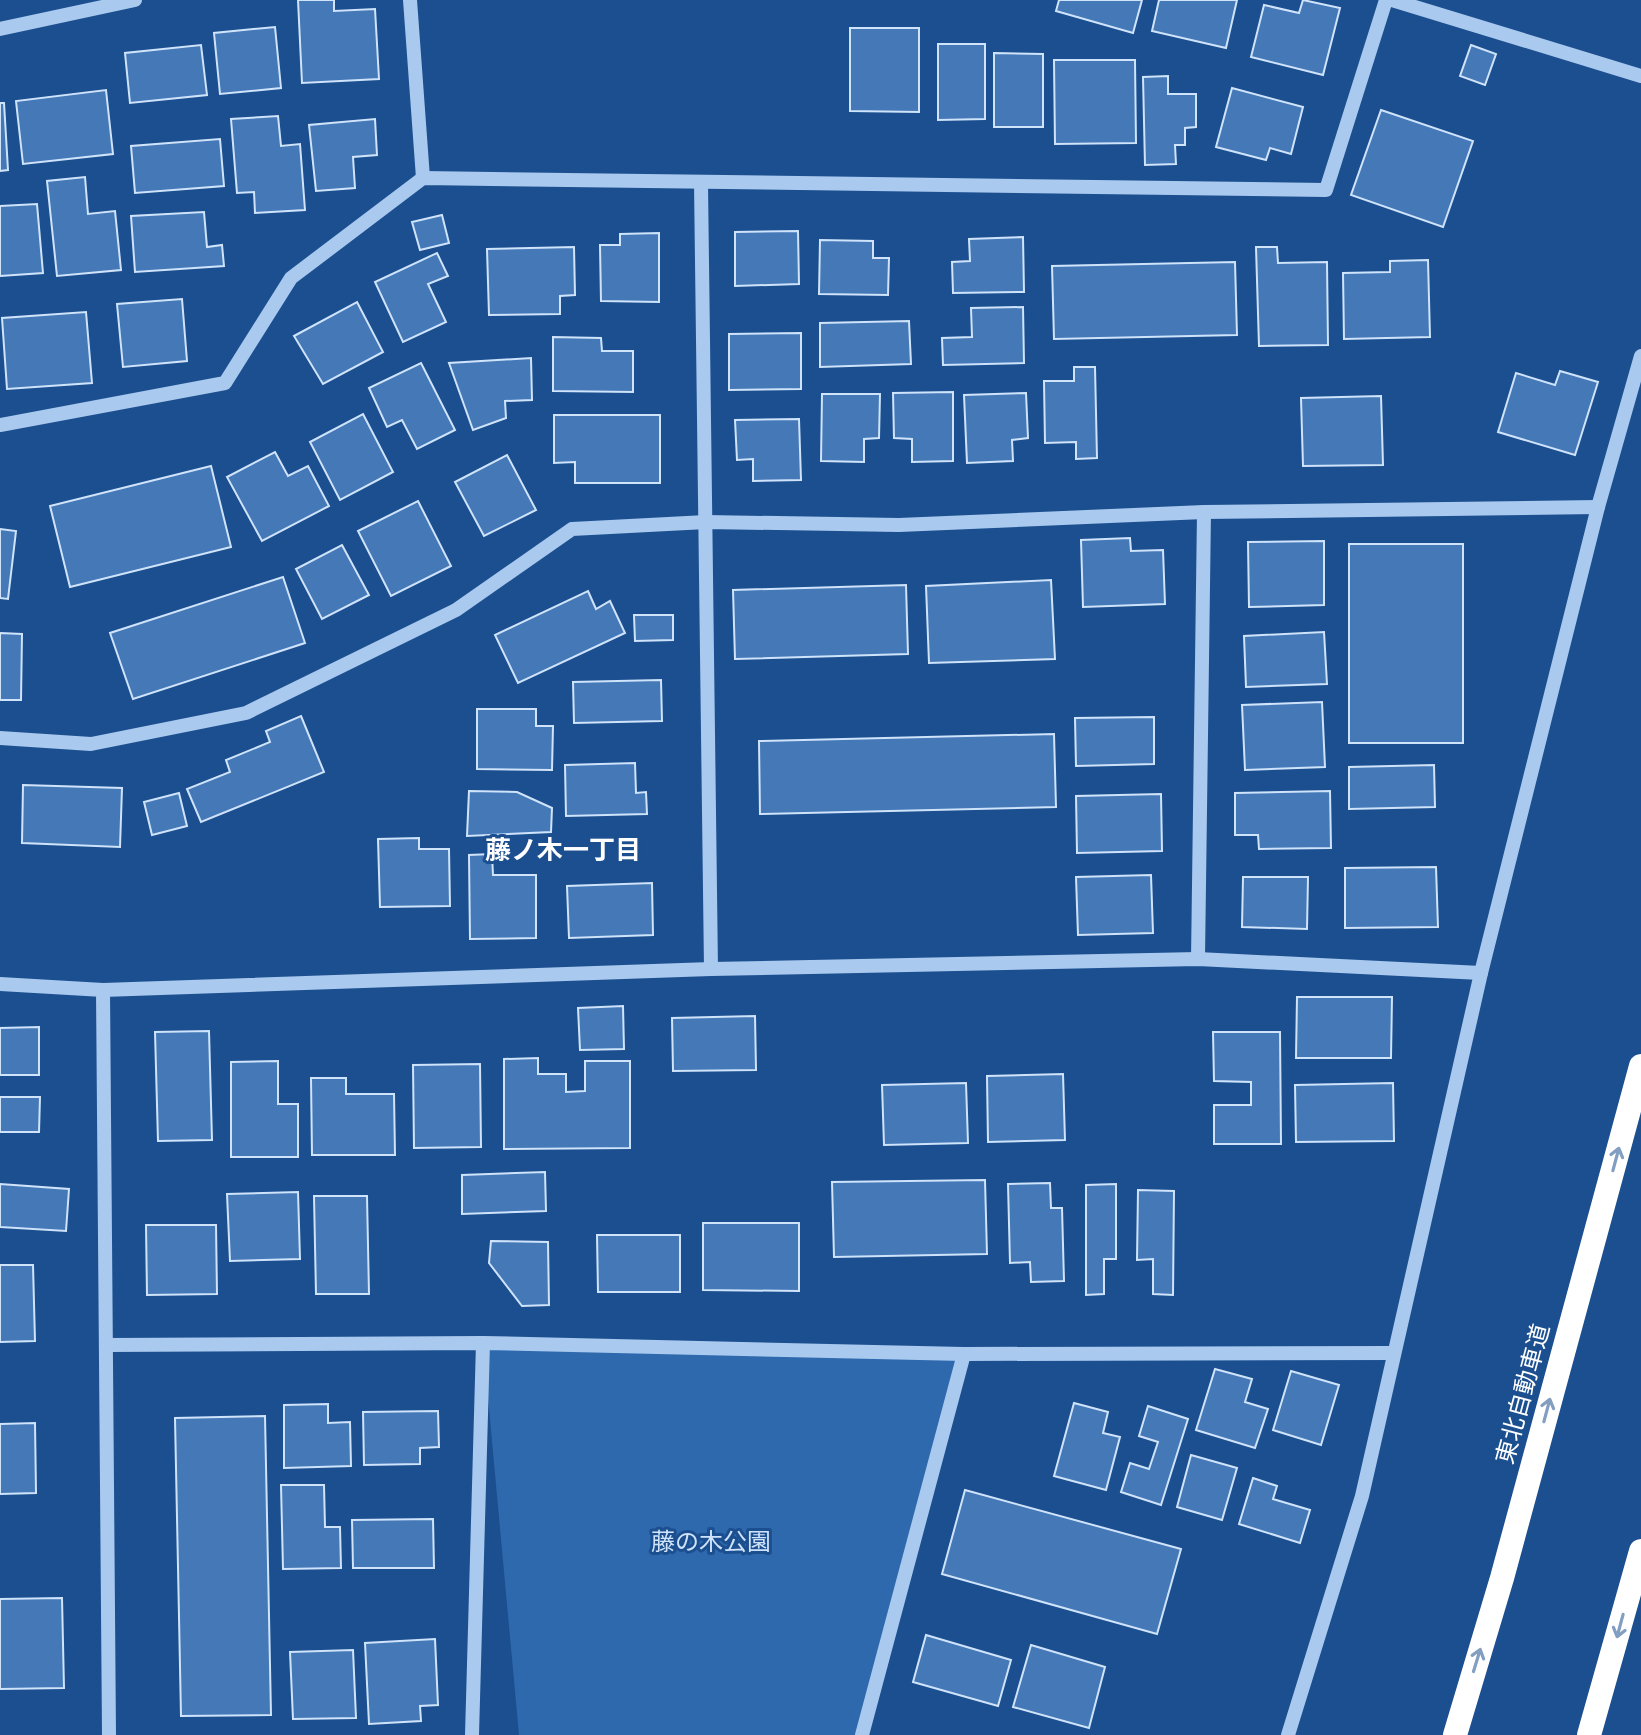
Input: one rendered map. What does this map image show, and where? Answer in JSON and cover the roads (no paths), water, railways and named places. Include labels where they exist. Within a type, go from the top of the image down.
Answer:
[{"type":"highway","name":"東北自動車道","points":[[1455,1735],[1506,1563],[1641,1066]]},
{"type":"highway","points":[[1589,1735],[1641,1551]]},
{"type":"street","points":[[0,29],[135,0]]},
{"type":"street","points":[[410,0],[423,178]]},
{"type":"street","points":[[0,425],[225,383],[291,278],[423,178],[1326,190],[1386,0]]},
{"type":"street","points":[[1392,0],[1641,76]]},
{"type":"street","points":[[701,183],[711,969]]},
{"type":"street","points":[[1288,1735],[1362,1496],[1481,973],[1598,507],[1641,356]]},
{"type":"street","points":[[0,738],[91,744],[246,713],[456,610],[572,529],[706,522],[899,525],[1204,512],[1598,507]]},
{"type":"street","points":[[1198,959],[1204,512]]},
{"type":"street","points":[[0,984],[103,990],[711,969],[1198,959],[1481,973]]},
{"type":"street","points":[[103,990],[109,1735]]},
{"type":"street","points":[[108,1345],[483,1343],[964,1354],[1394,1353]]},
{"type":"street","points":[[472,1735],[483,1343]]},
{"type":"street","points":[[862,1735],[964,1354]]},
{"type":"district","name":"藤ノ木一丁目","points":[[563,850]]},
{"type":"park label","name":"藤の木公園","points":[[711,1542]]}]
